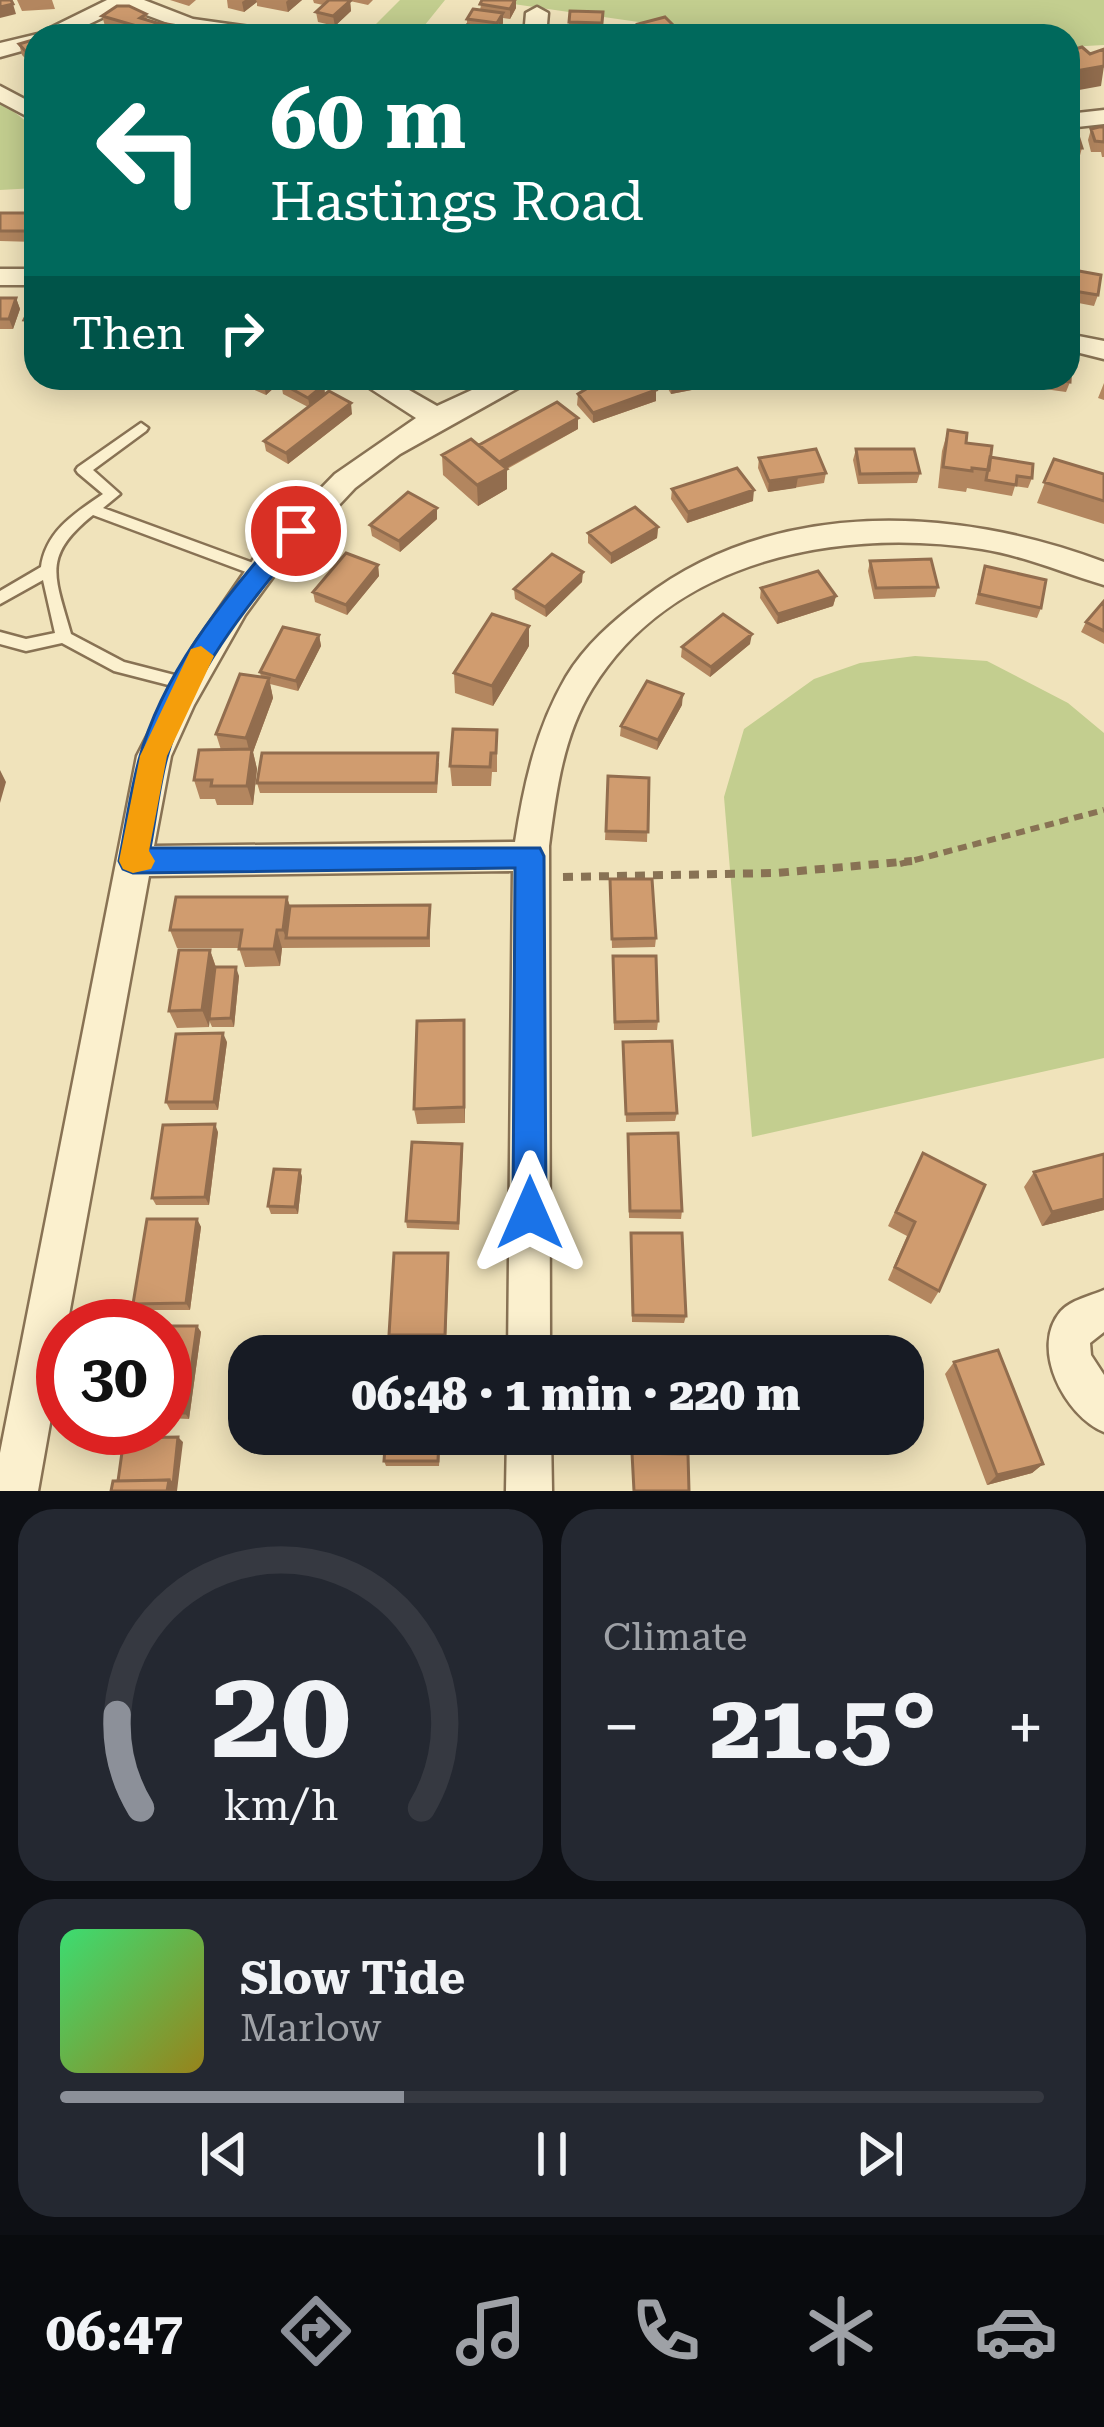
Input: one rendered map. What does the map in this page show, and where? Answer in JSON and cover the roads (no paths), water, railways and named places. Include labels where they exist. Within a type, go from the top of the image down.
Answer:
[{"type":"street","points":[[73,24],[124,0],[184,24]]},
{"type":"street","points":[[389,390],[437,418]]},
{"type":"street","points":[[16,1491],[154,756],[184,683],[259,571],[334,494],[437,418],[496,390]]},
{"type":"street","points":[[530,1335],[530,867],[543,763],[572,691],[603,648],[645,609],[698,576],[755,550],[821,534],[902,530],[987,540],[1073,560],[1104,574]]},
{"type":"street","points":[[133,861],[530,867]]},
{"type":"street","points":[[1104,1311],[1084,1317],[1068,1337],[1068,1360],[1104,1410]]},
{"type":"street","points":[[530,1455],[530,1491]]},
{"type":"lane","points":[[64,637],[46,571],[50,546],[58,534],[113,494],[83,470],[141,428]]},
{"type":"lane","points":[[91,509],[259,571]]},
{"type":"lane","points":[[0,598],[46,571]]},
{"type":"lane","points":[[0,638],[26,645],[64,637],[120,668],[184,683]]}]
